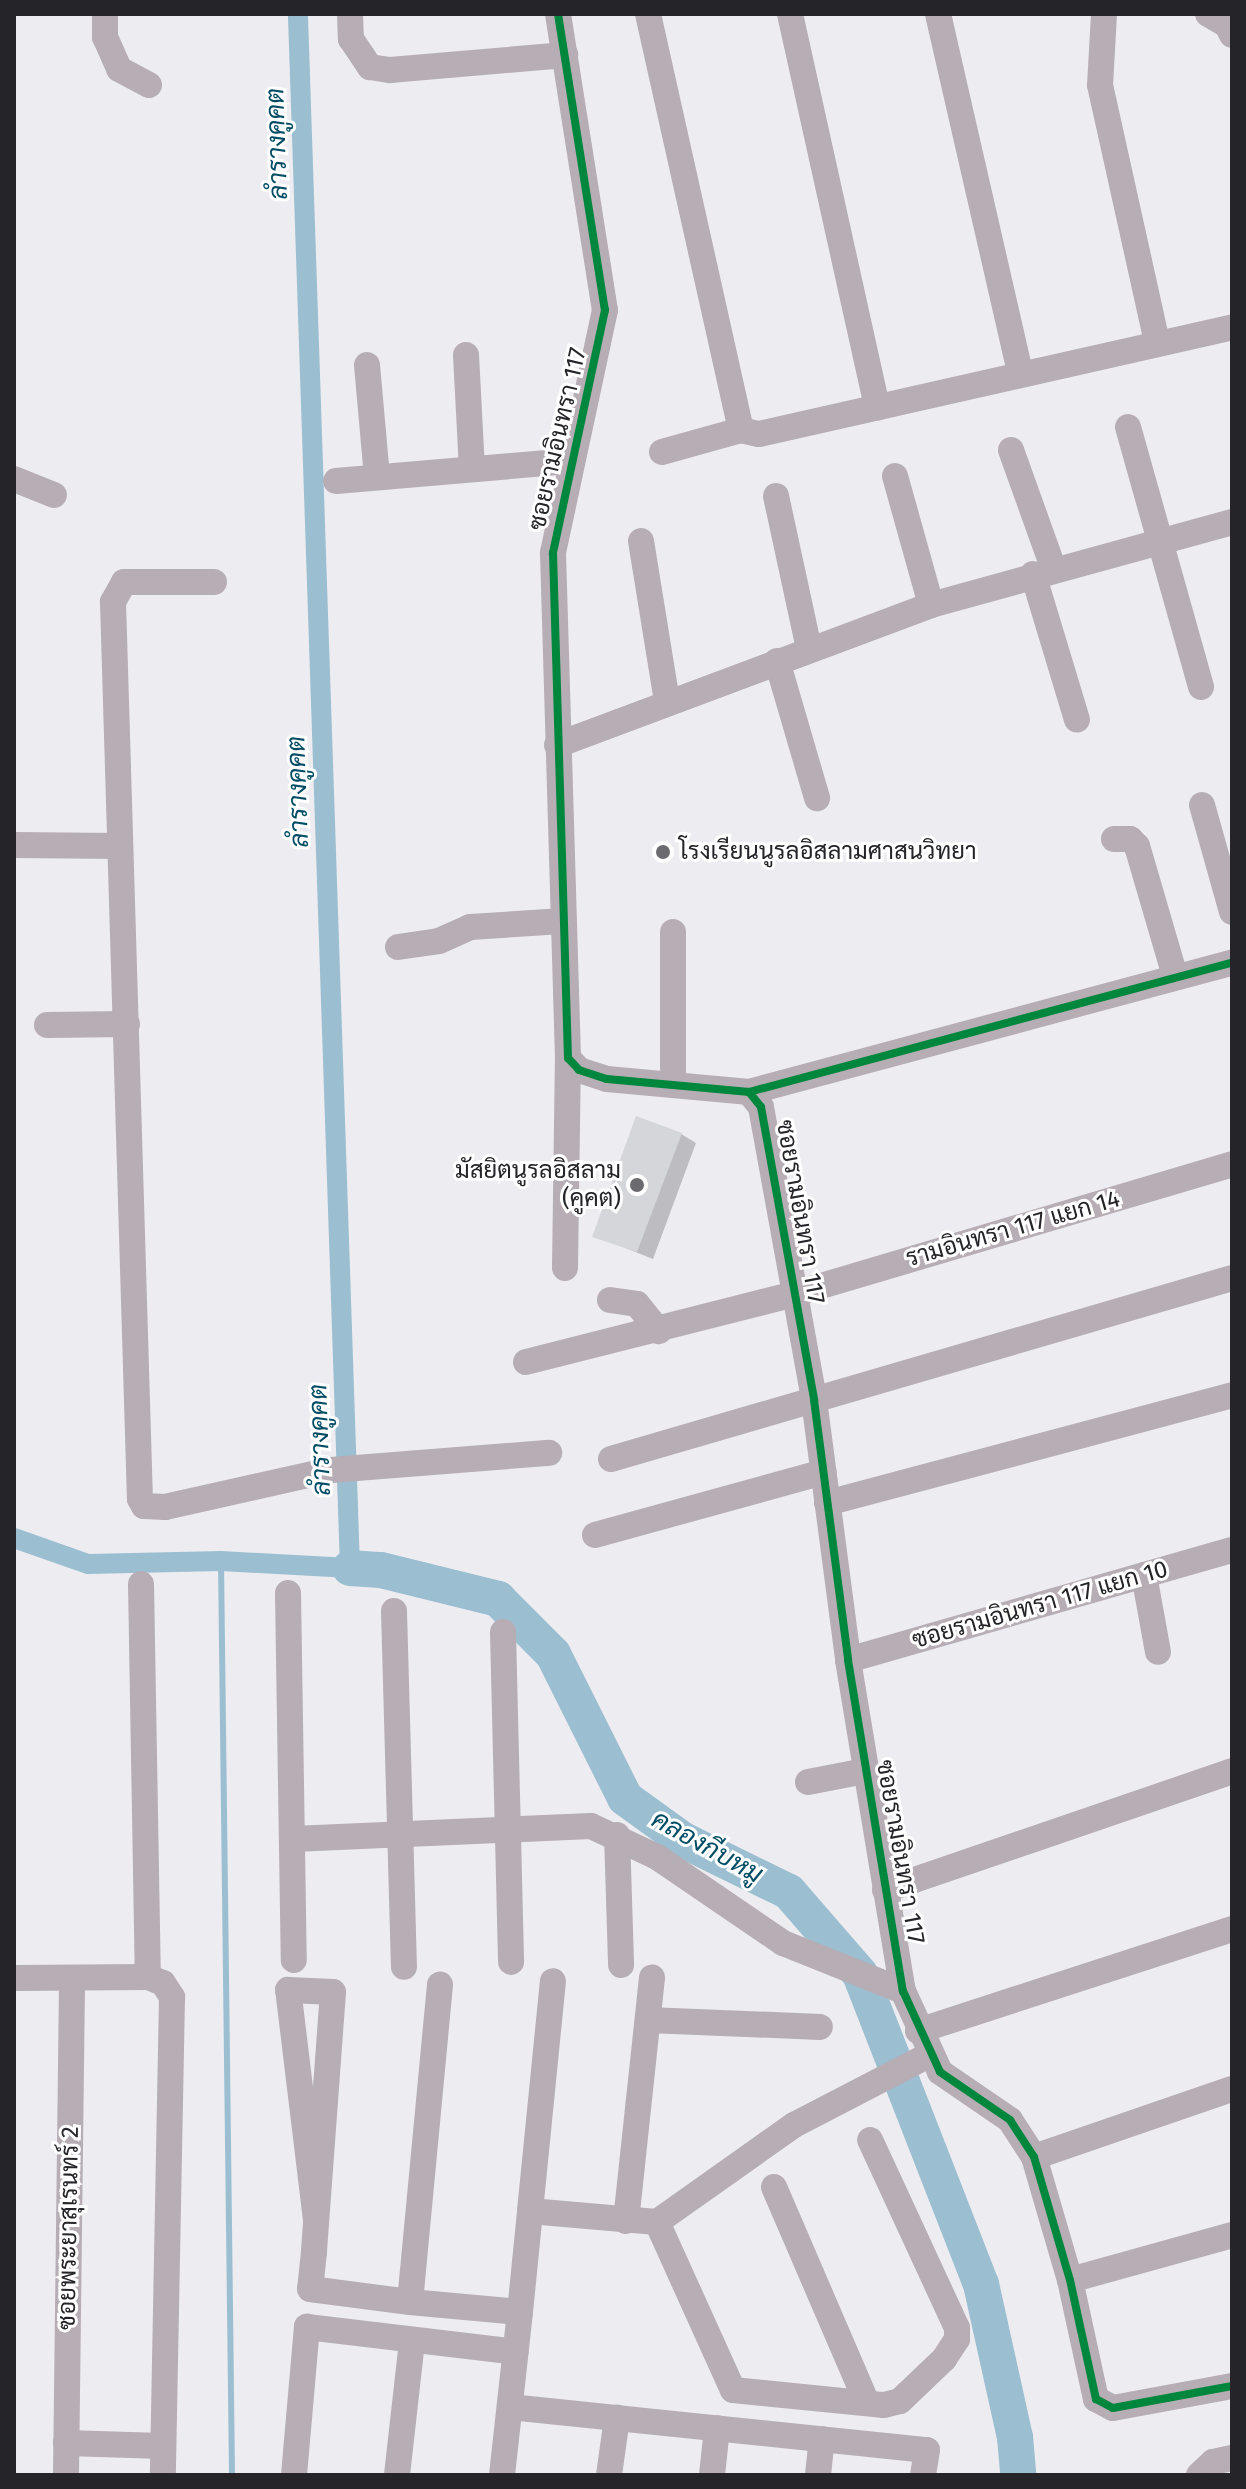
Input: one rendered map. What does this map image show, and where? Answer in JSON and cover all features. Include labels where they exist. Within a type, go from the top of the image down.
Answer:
[{"type":"street","points":[[105,14],[105,37],[119,69],[149,85]]},
{"type":"street","points":[[350,14],[351,39],[370,67],[390,70],[565,55]]},
{"type":"street","name":"ซอยรามอินทรา 117","points":[[558,14],[605,310],[553,553],[568,1058],[565,1268]]},
{"type":"street","points":[[648,14],[741,430]]},
{"type":"street","points":[[790,14],[877,408]]},
{"type":"street","points":[[938,14],[1020,373]]},
{"type":"street","points":[[1104,14],[1100,85],[1157,343]]},
{"type":"street","points":[[1208,14],[1227,25],[1232,35]]},
{"type":"street","points":[[662,452],[741,430],[759,434],[1232,327]]},
{"type":"street","points":[[466,355],[472,469]]},
{"type":"street","points":[[367,365],[377,477]]},
{"type":"street","points":[[1128,427],[1201,687]]},
{"type":"street","points":[[1011,450],[1043,570],[1077,720]]},
{"type":"street","points":[[336,481],[571,461]]},
{"type":"street","points":[[895,476],[931,605]]},
{"type":"street","points":[[14,479],[54,495]]},
{"type":"street","points":[[776,496],[809,649]]},
{"type":"street","points":[[557,745],[931,605],[1043,570],[1160,544],[1232,522]]},
{"type":"street","points":[[641,541],[667,702]]},
{"type":"street","points":[[214,582],[124,582],[116,590],[111,634],[127,1024],[140,1499],[144,1506],[165,1507],[331,1470],[549,1453]]},
{"type":"street","points":[[777,661],[817,798]]},
{"type":"street","points":[[1202,805],[1232,912]]},
{"type":"street","points":[[1114,839],[1130,839],[1137,846],[1175,976]]},
{"type":"street","points":[[14,845],[120,846]]},
{"type":"street","points":[[398,947],[439,941],[470,927],[563,921]]},
{"type":"street","points":[[673,932],[673,1084]]},
{"type":"street","points":[[568,1058],[590,1075],[749,1092],[1232,963]]},
{"type":"street","points":[[47,1025],[127,1024]]},
{"type":"street","name":"ซอยรามอินทรา 117","points":[[749,1092],[761,1107],[814,1400],[848,1660],[885,1890],[892,1987],[940,2072],[1010,2120],[1034,2157],[1070,2280],[1101,2404],[1129,2406],[1232,2386]]},
{"type":"street","name":"รามอินทรา 117 แยก 14","points":[[526,1362],[659,1331],[794,1294],[1232,1164]]},
{"type":"street","points":[[611,1459],[1232,1278]]},
{"type":"street","points":[[610,1300],[637,1304],[659,1331]]},
{"type":"street","points":[[827,1503],[1232,1395]]},
{"type":"street","points":[[595,1535],[823,1472]]},
{"type":"street","name":"ซอยรามอินทรา 117 แยก 10","points":[[848,1660],[1232,1550]]},
{"type":"street","points":[[1144,1575],[1158,1652]]},
{"type":"street","points":[[141,1584],[148,1977]]},
{"type":"street","points":[[288,1593],[294,1960]]},
{"type":"street","points":[[394,1611],[404,1967]]},
{"type":"street","points":[[503,1632],[511,1962]]},
{"type":"street","points":[[808,1782],[865,1771]]},
{"type":"street","points":[[885,1890],[1232,1771]]},
{"type":"street","points":[[293,1839],[591,1826],[617,1835],[783,1943],[892,1987]]},
{"type":"street","points":[[617,1835],[621,1965]]},
{"type":"street","points":[[918,2031],[1232,1929]]},
{"type":"street","points":[[14,1958],[14,1978],[72,1980],[148,1977],[163,1983],[172,1997],[163,2475]]},
{"type":"street","points":[[626,2221],[652,1977]]},
{"type":"street","name":"ซอยพระยาสุเรนทร์ 2","points":[[66,2475],[72,1980]]},
{"type":"street","points":[[502,2475],[553,1981]]},
{"type":"street","points":[[410,2302],[440,1984]]},
{"type":"street","points":[[316,2220],[288,1990],[333,1992],[316,2220],[310,2289],[520,2312]]},
{"type":"street","points":[[648,2020],[820,2027]]},
{"type":"street","points":[[530,2211],[657,2222],[718,2176],[855,2091],[929,2055]]},
{"type":"street","points":[[1034,2157],[1232,2089]]},
{"type":"street","points":[[657,2222],[733,2390],[867,2403],[900,2401],[944,2359],[957,2339],[870,2140]]},
{"type":"street","points":[[774,2187],[867,2403]]},
{"type":"street","points":[[1070,2280],[1232,2235]]},
{"type":"street","points":[[294,2475],[307,2327],[516,2352]]},
{"type":"street","points":[[397,2475],[412,2341]]},
{"type":"street","points":[[510,2407],[927,2450],[923,2475]]},
{"type":"street","points":[[609,2475],[617,2418]]},
{"type":"street","points":[[712,2475],[717,2428]]},
{"type":"street","points":[[818,2475],[822,2439]]},
{"type":"street","points":[[66,2443],[163,2446]]},
{"type":"street","points":[[1199,2475],[1213,2462],[1232,2458]]},
{"type":"building","name":"มัสยิตนูรลอิสลาม (คูคต)","points":[[636,1116],[682,1133],[637,1252],[592,1237]]},
{"type":"waterway","name":"ลำรางคูคต","points":[[14,1538],[88,1564],[221,1561],[350,1568],[298,14]]},
{"type":"waterway","points":[[221,1561],[232,2475]]},
{"type":"waterway","name":"คลองกีบหมู","points":[[350,1568],[381,1570],[498,1599],[553,1654],[625,1798],[683,1840],[789,1892],[860,1974],[981,2284],[1015,2437],[1018,2475]]},
{"type":"cycle path","points":[[558,14],[605,310],[553,553],[568,1058],[579,1070],[607,1079],[749,1092],[1232,963]]},
{"type":"cycle path","points":[[749,1092],[761,1107],[814,1400],[848,1660],[903,1991],[940,2072],[1010,2120],[1034,2157],[1070,2280],[1096,2399],[1113,2408],[1232,2386]]},
{"type":"place","name":"โรงเรียนนูรลอิสลามศาสนวิทยา","points":[[663,852]]},
{"type":"place","name":"มัสยิตนูรลอิสลาม (คูคต)","points":[[637,1185]]}]
